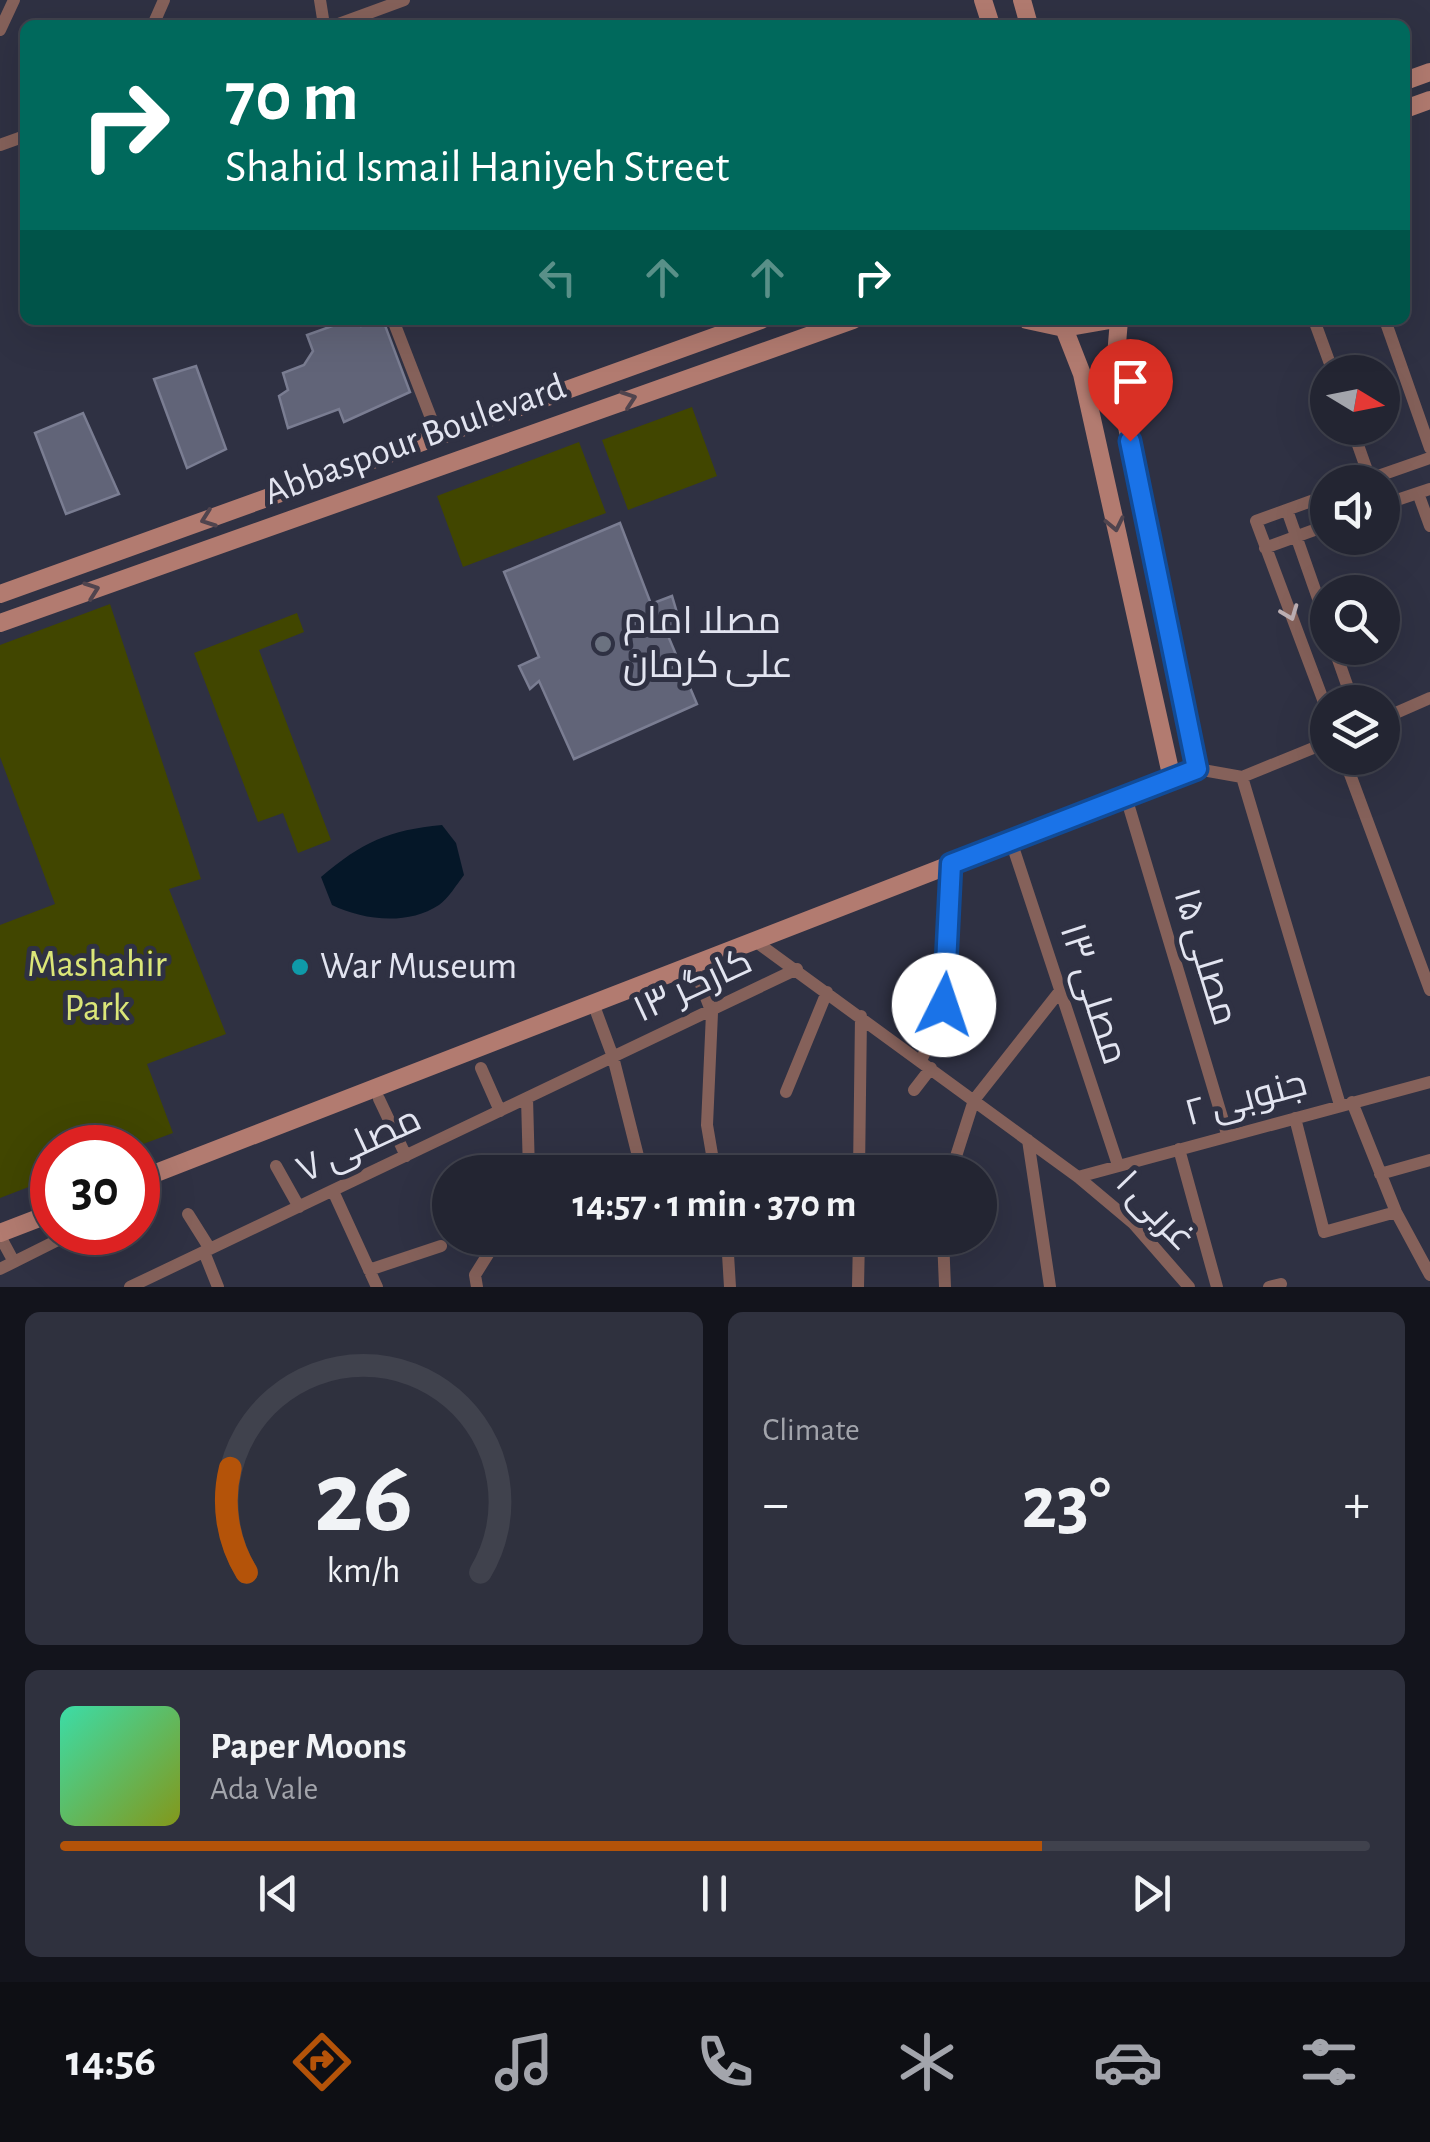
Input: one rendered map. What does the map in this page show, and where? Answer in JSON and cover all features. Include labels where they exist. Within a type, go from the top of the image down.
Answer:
[{"type":"main road","name":"Abbaspour Boulevard","points":[[0,594],[747,325]]},
{"type":"main road","name":"Abbaspour Boulevard","points":[[0,623],[839,325]]},
{"type":"main road","points":[[1050,325],[1081,325]]},
{"type":"main road","points":[[160,1171],[1197,769],[1115,368],[1119,325]]},
{"type":"main road","points":[[1064,328],[1082,374],[1172,779]]},
{"type":"main road","points":[[372,460],[380,486]]},
{"type":"main road","points":[[0,1235],[30,1222]]},
{"type":"street","points":[[0,30],[14,0]]},
{"type":"street","points":[[350,20],[404,0]]},
{"type":"street","points":[[395,325],[438,436]]},
{"type":"street","points":[[1316,325],[1326,355]]},
{"type":"street","points":[[1387,325],[1430,448]]},
{"type":"street","points":[[1400,469],[1430,458]]},
{"type":"street","points":[[1400,500],[1424,491],[1430,526]]},
{"type":"street","points":[[1310,502],[1256,521],[1317,685]]},
{"type":"street","points":[[1287,510],[1310,576]]},
{"type":"street","points":[[1265,548],[1310,531]]},
{"type":"street","points":[[1400,711],[1430,698]]},
{"type":"street","points":[[1197,769],[1242,777],[1310,749]]},
{"type":"street","points":[[1350,775],[1430,990]]},
{"type":"street","points":[[1242,777],[1346,1104],[1430,1275]]},
{"type":"street","name":"مصلی ۱۵","points":[[1126,797],[1227,1134]]},
{"type":"street","name":"مصلی ۱۳","points":[[1011,842],[1118,1166]]},
{"type":"street","points":[[914,1090],[944,1005],[951,864]]},
{"type":"street","name":"۱ غربی","points":[[755,940],[1078,1177],[1134,1224],[1189,1287]]},
{"type":"street","points":[[693,964],[712,1012],[706,1126],[712,1155]]},
{"type":"street","name":"کارگر ۱۳","points":[[613,1057],[797,970]]},
{"type":"street","points":[[956,1155],[974,1100],[1060,991]]},
{"type":"street","points":[[786,1092],[827,992]]},
{"type":"street","points":[[594,1003],[613,1057],[638,1155]]},
{"type":"street","points":[[860,1155],[861,1016]]},
{"type":"street","name":"مصلی ۷","points":[[130,1287],[613,1057]]},
{"type":"street","points":[[481,1068],[500,1111]]},
{"type":"street","name":"جنوبی ۲","points":[[1078,1177],[1430,1082]]},
{"type":"street","points":[[526,1098],[529,1155]]},
{"type":"street","points":[[380,1099],[406,1156]]},
{"type":"street","points":[[1295,1118],[1324,1232],[1396,1212]]},
{"type":"street","points":[[1028,1140],[1050,1287]]},
{"type":"street","points":[[1178,1149],[1217,1287]]},
{"type":"street","points":[[1380,1174],[1430,1160]]},
{"type":"street","points":[[276,1166],[299,1207]]},
{"type":"street","points":[[333,1191],[376,1287]]},
{"type":"street","points":[[188,1214],[207,1251],[218,1287]]},
{"type":"street","points":[[0,1235],[14,1262]]},
{"type":"street","points":[[369,1270],[432,1249]]},
{"type":"street","points":[[0,1269],[30,1254]]},
{"type":"street","points":[[477,1287],[475,1275],[488,1255]]},
{"type":"street","points":[[728,1255],[730,1287]]},
{"type":"street","points":[[858,1287],[859,1255]]},
{"type":"street","points":[[944,1255],[945,1287]]},
{"type":"street","points":[[161,1272],[168,1287]]},
{"type":"green space","points":[[692,407],[717,476],[628,510],[602,440]]},
{"type":"green space","points":[[579,442],[606,513],[463,567],[437,496]]},
{"type":"green space","name":"Mashahir Park","points":[[110,604],[201,879],[169,889],[226,1034],[147,1064],[173,1133],[160,1138],[160,1125],[30,1125],[30,1186],[0,1198],[0,925],[55,904],[0,757],[0,645]]},
{"type":"green space","points":[[297,613],[304,632],[259,650],[331,840],[298,853],[283,813],[258,822],[194,653]]},
{"type":"water","points":[[442,825],[456,843],[464,875],[439,905],[413,916],[385,918],[332,905],[321,877],[336,865],[377,840]]},
{"type":"building","points":[[335,325],[385,325],[410,392],[344,422],[339,409],[288,428],[279,396],[288,390],[283,373],[304,365],[313,351],[307,335]]},
{"type":"building","points":[[196,366],[226,449],[187,468],[154,379]]},
{"type":"building","points":[[83,413],[119,494],[66,514],[35,433]]},
{"type":"building","name":"مصلا امام علی کرمان","points":[[620,523],[651,604],[672,596],[680,623],[666,631],[697,704],[574,759],[539,681],[530,689],[519,666],[539,657],[504,572]]},
{"type":"place","name":"مصلا امام علی کرمان","points":[[603,644]]},
{"type":"place","name":"War Museum","points":[[300,967]]},
{"type":"route","points":[[944,1005],[951,864],[1197,769],[1130,441]]}]
